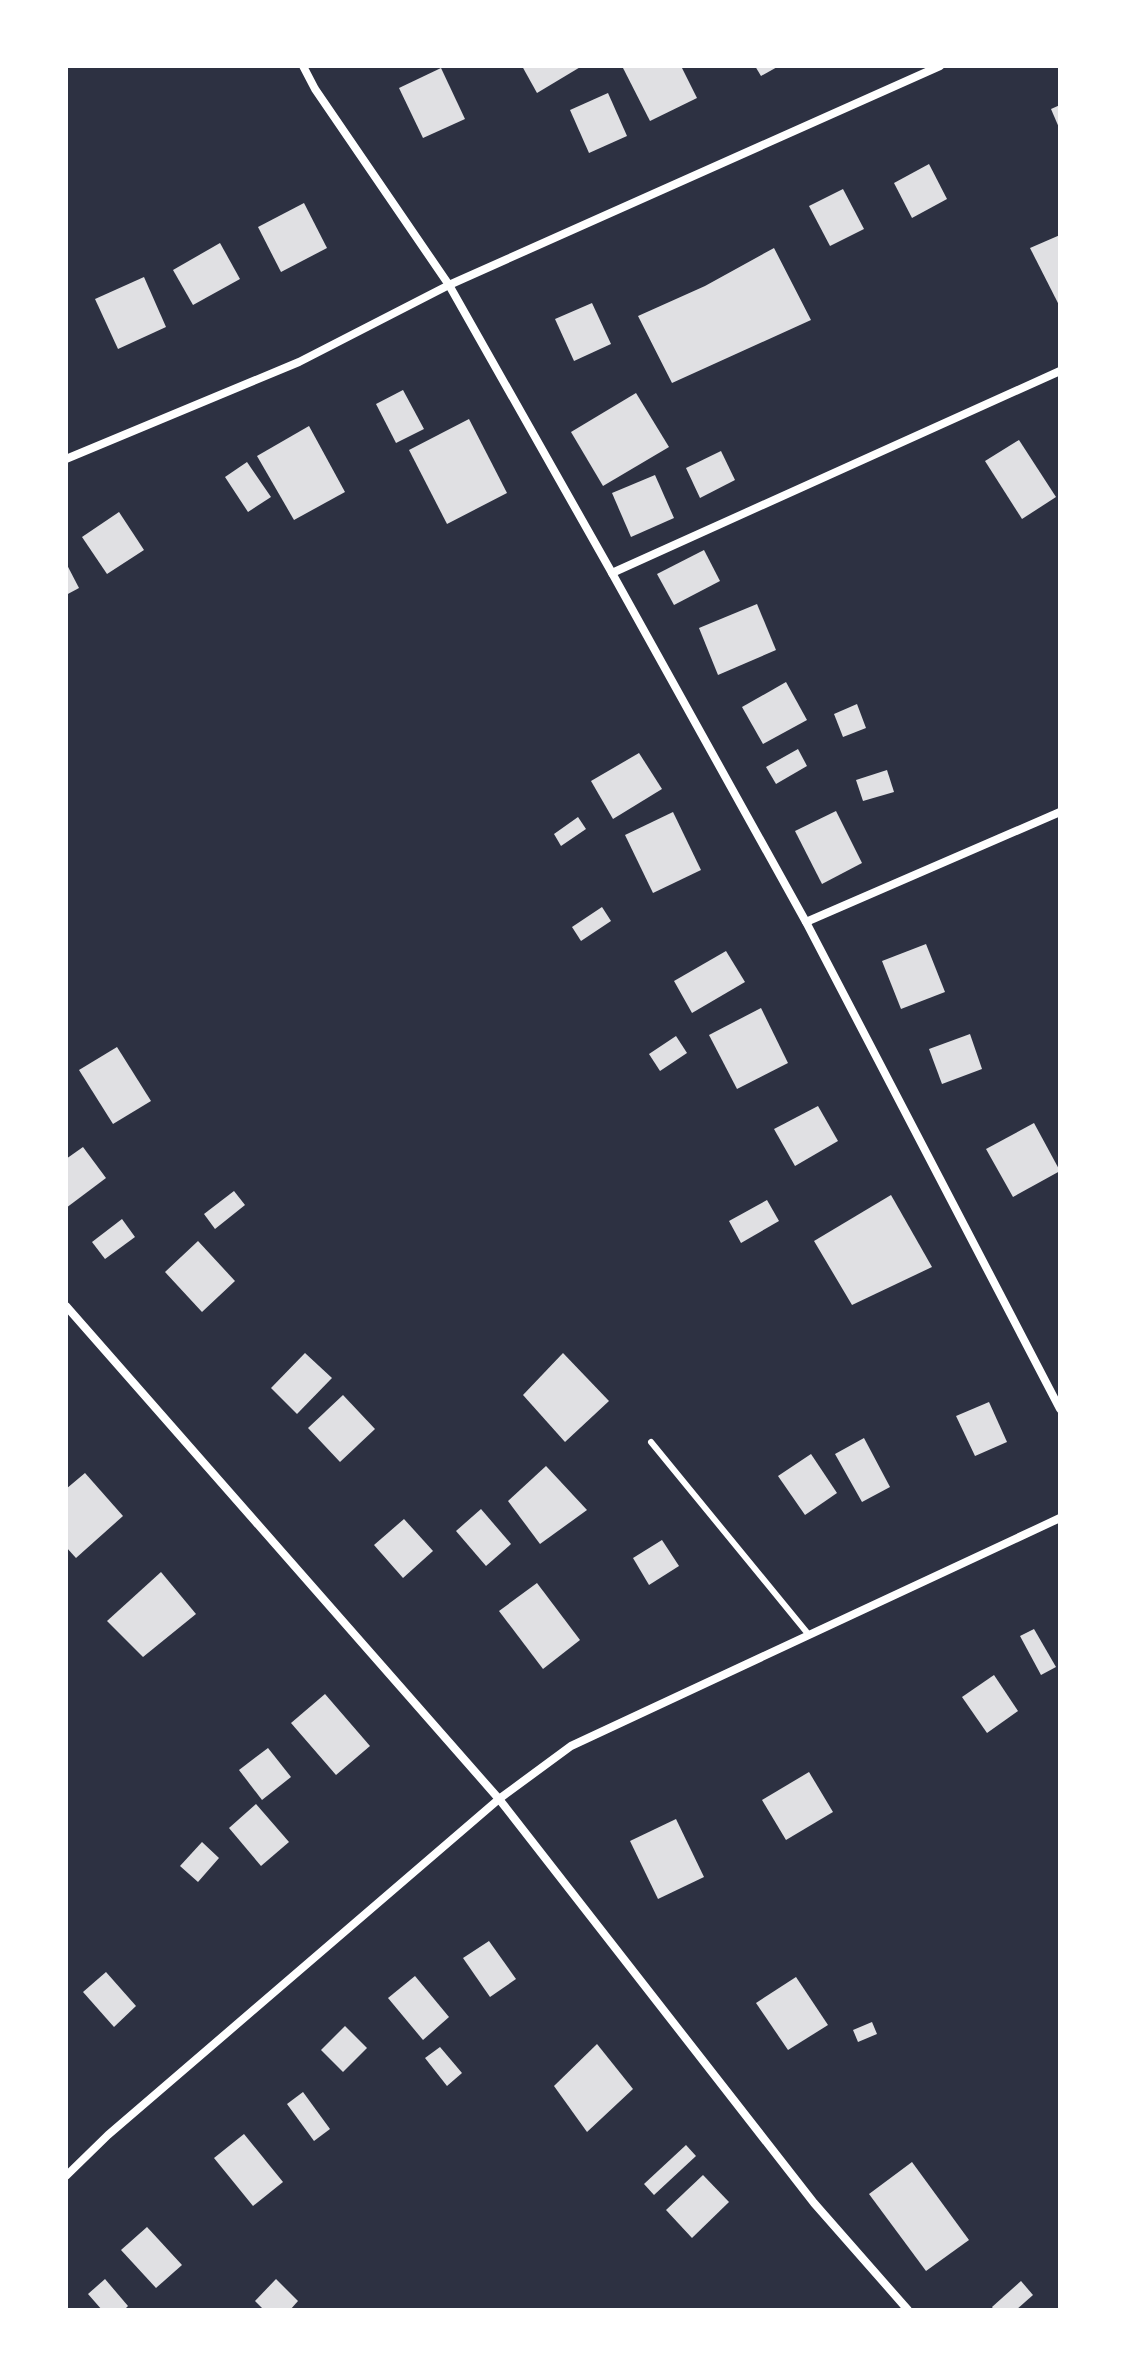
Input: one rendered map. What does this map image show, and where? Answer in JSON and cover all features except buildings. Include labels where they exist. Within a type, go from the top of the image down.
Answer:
[{"type":"street","points":[[303,66],[315,89],[449,285],[612,573],[806,922],[1060,1409]]},
{"type":"street","points":[[66,459],[299,362],[449,285],[940,66]]},
{"type":"street","points":[[612,573],[1060,371]]},
{"type":"street","points":[[806,922],[1060,812]]},
{"type":"street","points":[[66,1306],[499,1799],[814,2203],[908,2310]]},
{"type":"street","points":[[66,2176],[108,2135],[499,1799],[571,1746],[1060,1518]]},
{"type":"lane","points":[[651,1442],[809,1635]]}]
